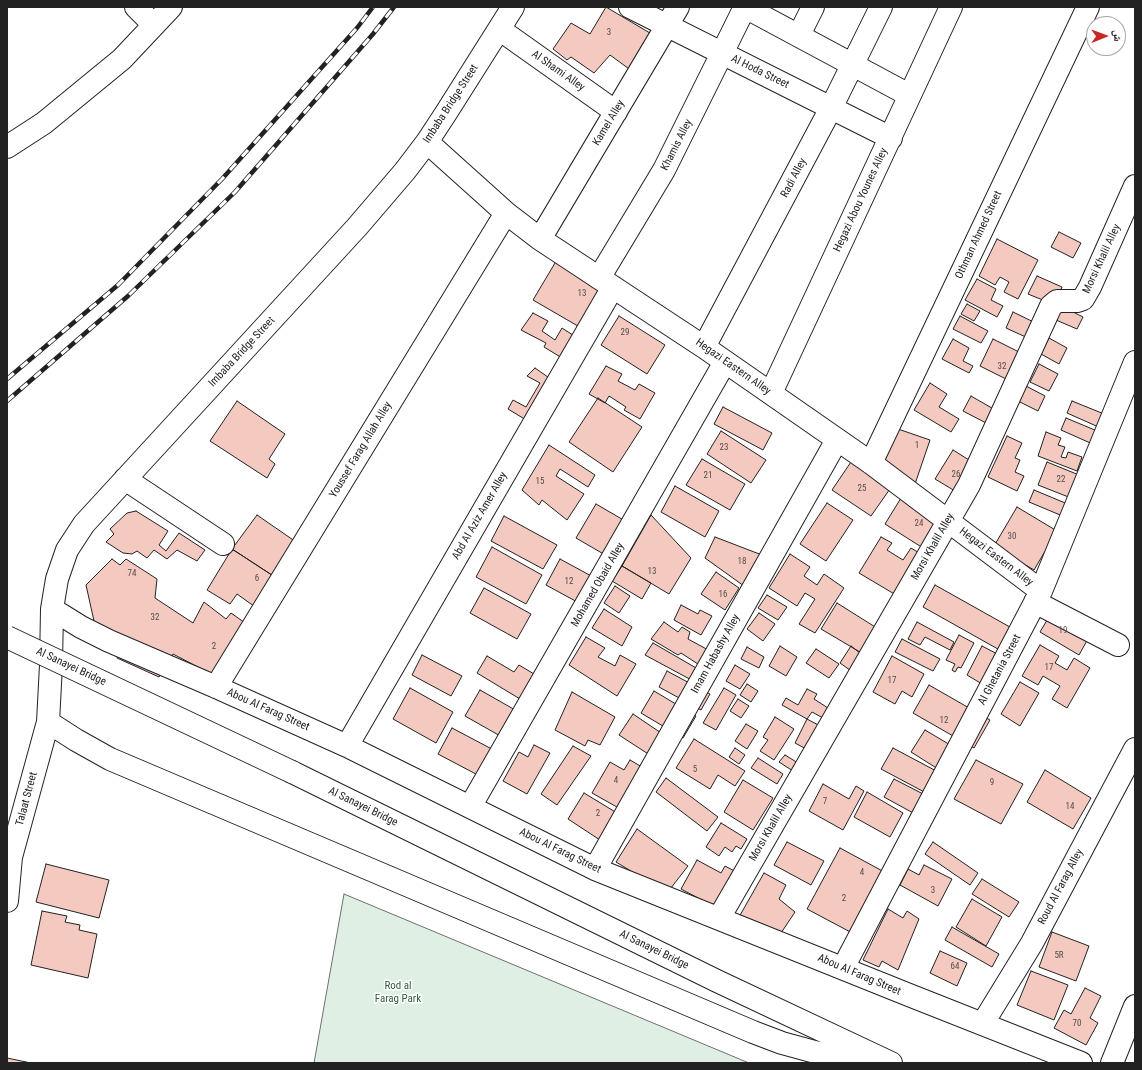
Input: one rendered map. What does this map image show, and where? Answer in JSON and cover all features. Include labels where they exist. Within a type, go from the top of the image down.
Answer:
[{"type":"street","points":[[136,7],[154,25]]},
{"type":"street","points":[[7,147],[44,123],[122,60],[171,7]]},
{"type":"street","name":"Imbaba Bridge Street","points":[[48,722],[52,609],[57,579],[67,550],[84,524],[382,199],[427,142],[513,7]]},
{"type":"street","name":"Al Hoda Street","points":[[630,7],[890,138]]},
{"type":"street","name":"Kamel Alley","points":[[540,239],[678,7]]},
{"type":"street","points":[[745,7],[909,94]]},
{"type":"street","name":"Khamis Alley","points":[[606,282],[723,54],[745,7]]},
{"type":"street","points":[[799,36],[813,7]]},
{"type":"street","name":"Radi Alley","points":[[704,347],[831,108],[881,7]]},
{"type":"street","name":"Hegazi Abou Younes Alley","points":[[771,393],[909,94],[951,7]]},
{"type":"street","name":"Othman Ahmed Street","points":[[871,463],[1088,7]]},
{"type":"street","name":"Al Shami Alley","points":[[499,29],[616,112]]},
{"type":"street","name":"Hegazi Eastern Alley","points":[[427,142],[506,213],[540,239],[704,347],[871,463],[948,521],[1038,597],[1118,646]]},
{"type":"street","name":"Morsi Khalil Alley","points":[[719,918],[969,485],[1051,306],[1057,301],[1077,301],[1083,299],[1090,287],[1135,186]]},
{"type":"street","name":"Youssef Farag Allah Alley","points":[[216,687],[506,213]]},
{"type":"street","name":"Abd Al Aziz Amer Alley","points":[[347,746],[606,282]]},
{"type":"street","name":"Mohamed Obaid Alley","points":[[470,807],[725,362]]},
{"type":"street","name":"Al Ghetania Street","points":[[843,968],[1038,597],[1135,362]]},
{"type":"street","name":"Imam Habashy Alley","points":[[595,868],[837,440]]},
{"type":"street","points":[[125,479],[223,544]]},
{"type":"street","name":"Abou Al Farag Street","points":[[52,609],[81,627],[109,641],[347,746],[595,868],[909,996],[983,1023],[1081,1063]]},
{"type":"street","name":"Al Sanayei Bridge","points":[[7,637],[292,772],[717,981],[887,1061]]},
{"type":"street","points":[[48,722],[110,759],[753,1032],[782,1043],[815,1052],[848,1058],[887,1061]]},
{"type":"street","name":"Talaat Street","points":[[7,901],[11,857],[48,722]]},
{"type":"street","name":"Roud Al Farag Alley","points":[[983,1023],[1032,943],[1135,749]]},
{"type":"street","points":[[1112,1063],[1135,1006]]},
{"type":"green space","name":"Rod al Farag Park","points":[[344,894],[749,1063],[314,1063]]},
{"type":"building","points":[[606,7],[660,39],[636,74],[610,55],[594,73],[571,57],[567,60],[553,49],[571,23],[590,34]]},
{"type":"building","points":[[1059,232],[1081,243],[1073,258],[1051,247]]},
{"type":"building","points":[[997,239],[1038,260],[1018,299],[1004,292],[1009,282],[1000,277],[995,285],[979,276]]},
{"type":"building","points":[[558,258],[606,288],[583,329],[533,300]]},
{"type":"building","points":[[1037,276],[1062,287],[1055,305],[1028,294]]},
{"type":"building","points":[[977,279],[996,289],[991,300],[1003,306],[997,317],[965,300]]},
{"type":"building","points":[[967,304],[980,311],[974,321],[961,314]]},
{"type":"building","points":[[1063,307],[1083,317],[1077,329],[1056,320]]},
{"type":"building","points":[[1013,312],[1048,329],[1041,344],[1006,328]]},
{"type":"building","points":[[533,313],[548,321],[542,331],[555,340],[562,328],[579,339],[567,361],[544,347],[546,343],[521,330]]},
{"type":"building","points":[[619,316],[665,345],[647,374],[601,345]]},
{"type":"building","points":[[960,316],[988,331],[981,343],[953,329]]},
{"type":"building","points":[[1049,338],[1067,348],[1059,364],[1041,354]]},
{"type":"building","points":[[953,339],[969,348],[963,361],[973,366],[969,373],[942,359]]},
{"type":"building","points":[[993,339],[1025,355],[1012,382],[980,366]]},
{"type":"building","points":[[1039,364],[1058,374],[1049,391],[1030,382]]},
{"type":"building","points":[[606,366],[622,374],[618,381],[635,390],[639,384],[655,393],[640,419],[624,410],[626,407],[609,396],[605,403],[589,394]]},
{"type":"building","points":[[535,368],[555,382],[531,423],[508,409],[513,400],[526,407],[540,383],[527,376]]},
{"type":"building","points":[[930,383],[947,394],[939,407],[959,419],[951,432],[914,410]]},
{"type":"building","points":[[1026,386],[1045,396],[1038,411],[1018,401]]},
{"type":"building","points":[[971,396],[997,411],[990,425],[963,411]]},
{"type":"building","points":[[598,398],[642,427],[613,472],[569,442]]},
{"type":"building","points":[[237,401],[285,434],[269,459],[275,464],[267,478],[210,441]]},
{"type":"building","points":[[1072,401],[1109,416],[1103,429],[1067,413]]},
{"type":"building","points":[[723,407],[772,433],[763,450],[714,424]]},
{"type":"building","points":[[1066,418],[1102,433],[1097,446],[1061,430]]},
{"type":"building","points":[[895,428],[930,440],[915,484],[884,460]]},
{"type":"building","points":[[721,431],[766,460],[751,483],[707,454]]},
{"type":"building","points":[[1046,432],[1061,438],[1058,445],[1065,447],[1061,457],[1066,458],[1068,452],[1082,457],[1077,471],[1038,456]]},
{"type":"building","points":[[1007,436],[1022,443],[1015,458],[1020,460],[1015,472],[1024,476],[1017,491],[988,477]]},
{"type":"building","points":[[549,445],[595,475],[588,487],[560,469],[556,476],[584,494],[567,520],[542,500],[539,505],[522,490]]},
{"type":"building","points":[[953,450],[977,465],[960,494],[935,479]]},
{"type":"building","points":[[702,459],[745,484],[730,510],[686,485]]},
{"type":"building","points":[[853,459],[892,486],[871,516],[832,490]]},
{"type":"building","points":[[1047,462],[1079,475],[1071,498],[1038,485]]},
{"type":"building","points":[[675,486],[719,511],[705,537],[661,512]]},
{"type":"building","points":[[1034,490],[1070,505],[1065,517],[1029,502]]},
{"type":"building","points":[[901,498],[939,522],[923,548],[885,524]]},
{"type":"building","points":[[827,503],[853,520],[826,561],[800,544]]},
{"type":"building","points":[[596,504],[639,529],[619,563],[576,538]]},
{"type":"building","points":[[1017,507],[1057,531],[1034,570],[994,546]]},
{"type":"building","points":[[136,511],[168,531],[159,545],[166,551],[179,533],[205,550],[197,561],[177,550],[167,559],[154,550],[147,558],[137,551],[132,554],[123,553],[106,542],[114,534],[110,529],[127,513]]},
{"type":"building","points":[[257,515],[299,544],[278,579],[232,549]]},
{"type":"building","points":[[651,515],[691,558],[669,594],[622,566]]},
{"type":"building","points":[[504,516],[557,545],[543,569],[491,541]]},
{"type":"building","points":[[715,537],[762,555],[744,586],[705,558]]},
{"type":"building","points":[[881,537],[892,543],[887,550],[903,560],[911,548],[926,557],[901,598],[859,573]]},
{"type":"building","points":[[492,547],[542,575],[526,604],[476,577]]},
{"type":"building","points":[[232,549],[278,579],[258,609],[237,594],[230,604],[207,590]]},
{"type":"building","points":[[790,554],[810,567],[804,576],[817,585],[824,574],[844,588],[815,633],[799,624],[815,599],[805,593],[797,606],[769,588]]},
{"type":"building","points":[[112,559],[120,565],[126,559],[157,579],[155,598],[193,623],[204,602],[226,619],[231,613],[248,625],[217,677],[173,654],[159,677],[117,658],[123,636],[96,630],[86,585]]},
{"type":"building","points":[[560,559],[606,584],[592,610],[546,585]]},
{"type":"building","points":[[622,566],[651,583],[642,599],[612,581]]},
{"type":"building","points":[[716,572],[739,588],[725,610],[701,594]]},
{"type":"building","points":[[935,585],[1017,631],[1005,653],[923,607]]},
{"type":"building","points":[[615,586],[630,596],[619,613],[604,603]]},
{"type":"building","points":[[484,588],[531,614],[517,639],[470,613]]},
{"type":"building","points":[[767,595],[787,607],[778,620],[758,608]]},
{"type":"building","points":[[837,603],[880,630],[865,655],[821,629]]},
{"type":"building","points":[[681,605],[698,614],[700,610],[712,616],[701,635],[674,620]]},
{"type":"building","points":[[1056,605],[1094,628],[1079,655],[1040,632]]},
{"type":"building","points":[[604,609],[632,627],[622,646],[592,628]]},
{"type":"building","points":[[759,613],[775,624],[763,641],[747,629]]},
{"type":"building","points":[[664,622],[678,632],[682,627],[690,632],[688,639],[712,652],[704,668],[681,653],[678,655],[651,639]]},
{"type":"building","points":[[917,622],[954,642],[950,650],[925,637],[920,645],[908,639]]},
{"type":"building","points":[[959,635],[974,643],[961,668],[958,667],[955,672],[952,670],[955,664],[946,660]]},
{"type":"building","points":[[586,637],[605,648],[598,657],[615,666],[620,655],[636,664],[617,696],[569,665]]},
{"type":"building","points":[[902,639],[940,659],[933,671],[895,652]]},
{"type":"building","points":[[653,643],[703,672],[697,683],[645,655]]},
{"type":"building","points":[[1040,645],[1059,656],[1055,663],[1067,670],[1074,658],[1090,668],[1067,708],[1052,699],[1060,686],[1043,676],[1038,685],[1022,676]]},
{"type":"building","points":[[780,646],[797,657],[786,676],[769,666]]},
{"type":"building","points":[[851,646],[865,657],[854,673],[840,663]]},
{"type":"building","points":[[982,646],[1003,657],[987,687],[967,675]]},
{"type":"building","points":[[747,647],[764,657],[759,668],[741,659]]},
{"type":"building","points":[[816,649],[839,664],[829,678],[806,663]]},
{"type":"building","points":[[422,655],[462,676],[451,696],[412,675]]},
{"type":"building","points":[[487,656],[514,672],[519,665],[539,677],[525,702],[477,673]]},
{"type":"building","points":[[892,656],[924,674],[912,697],[902,691],[895,704],[873,692]]},
{"type":"building","points":[[735,665],[750,674],[740,689],[726,681]]},
{"type":"building","points":[[667,671],[710,694],[701,710],[659,687]]},
{"type":"building","points":[[1020,682],[1039,693],[1020,726],[1001,714]]},
{"type":"building","points":[[747,684],[758,691],[751,702],[740,695]]},
{"type":"building","points":[[929,685],[990,720],[974,748],[913,713]]},
{"type":"building","points":[[410,688],[453,712],[436,743],[393,719]]},
{"type":"building","points":[[724,688],[736,695],[716,730],[703,723]]},
{"type":"building","points":[[807,689],[817,694],[814,699],[828,708],[823,718],[812,712],[807,719],[782,705],[786,698],[798,705]]},
{"type":"building","points":[[480,690],[517,711],[502,737],[465,716]]},
{"type":"building","points":[[654,691],[696,716],[683,738],[641,713]]},
{"type":"building","points":[[572,692],[615,717],[600,745],[588,740],[585,746],[555,730]]},
{"type":"building","points":[[738,699],[749,706],[741,718],[730,711]]},
{"type":"building","points":[[633,714],[676,743],[662,763],[619,735]]},
{"type":"building","points":[[775,717],[794,729],[774,760],[760,751],[768,740],[763,737]]},
{"type":"building","points":[[807,719],[822,727],[810,751],[795,743]]},
{"type":"building","points":[[746,724],[758,731],[747,749],[735,741]]},
{"type":"building","points":[[452,728],[505,756],[491,782],[438,754]]},
{"type":"building","points":[[925,730],[952,746],[938,769],[911,752]]},
{"type":"building","points":[[694,739],[745,771],[735,786],[718,775],[710,789],[676,768]]},
{"type":"building","points":[[534,745],[550,753],[527,794],[503,781],[519,752],[528,757]]},
{"type":"building","points":[[573,746],[591,756],[557,805],[541,794]]},
{"type":"building","points":[[735,748],[745,755],[739,764],[729,757]]},
{"type":"building","points":[[893,748],[940,773],[928,794],[881,769]]},
{"type":"building","points":[[785,755],[798,763],[793,771],[779,762]]},
{"type":"building","points":[[758,758],[783,774],[777,784],[751,768]]},
{"type":"building","points":[[630,760],[647,770],[624,811],[592,793],[610,762],[624,770]]},
{"type":"building","points":[[976,760],[1023,784],[1001,824],[954,799]]},
{"type":"building","points":[[1045,770],[1091,798],[1073,829],[1027,802]]},
{"type":"building","points":[[666,778],[718,817],[707,831],[656,792]]},
{"type":"building","points":[[894,779],[925,795],[915,814],[884,797]]},
{"type":"building","points":[[743,780],[773,798],[753,830],[724,812]]},
{"type":"building","points":[[823,784],[849,799],[856,786],[864,791],[843,830],[809,811]]},
{"type":"building","points":[[867,792],[903,813],[890,837],[854,817]]},
{"type":"building","points":[[584,793],[617,813],[600,840],[568,819]]},
{"type":"building","points":[[721,823],[747,839],[741,849],[736,846],[732,852],[725,847],[719,856],[706,847]]},
{"type":"building","points":[[637,829],[688,866],[667,893],[616,862]]},
{"type":"building","points":[[787,842],[824,861],[811,885],[774,865]]},
{"type":"building","points":[[933,842],[978,873],[970,885],[925,854]]},
{"type":"building","points":[[840,848],[888,874],[856,935],[807,909]]},
{"type":"building","points":[[697,860],[721,873],[725,866],[740,874],[721,910],[681,889]]},
{"type":"building","points":[[46,864],[109,880],[99,918],[36,902]]},
{"type":"building","points":[[924,865],[952,879],[938,906],[900,885],[908,869],[919,875]]},
{"type":"building","points":[[764,873],[786,885],[779,899],[795,912],[779,936],[739,917]]},
{"type":"building","points":[[982,879],[1019,902],[1009,917],[972,894]]},
{"type":"building","points":[[972,899],[1002,917],[986,946],[956,927]]},
{"type":"building","points":[[888,909],[903,918],[907,911],[919,919],[898,970],[882,961],[879,967],[863,960]]},
{"type":"building","points":[[42,911],[67,916],[65,922],[80,925],[79,930],[97,934],[88,978],[31,965]]},
{"type":"building","points":[[952,927],[999,954],[992,967],[945,940]]},
{"type":"building","points":[[1052,932],[1089,946],[1076,981],[1039,967]]},
{"type":"building","points":[[940,951],[967,963],[957,986],[930,973]]},
{"type":"building","points":[[1031,971],[1068,985],[1054,1020],[1017,1005]]},
{"type":"building","points":[[1085,988],[1101,996],[1090,1018],[1098,1023],[1086,1045],[1054,1028],[1064,1010],[1071,1014]]},
{"type":"building","points":[[7,1058],[31,1063],[7,1063]]},
{"type":"railway","points":[[7,379],[118,285],[222,179],[357,28],[373,7]]},
{"type":"railway","points":[[7,401],[128,296],[235,192],[373,34],[394,7]]}]
